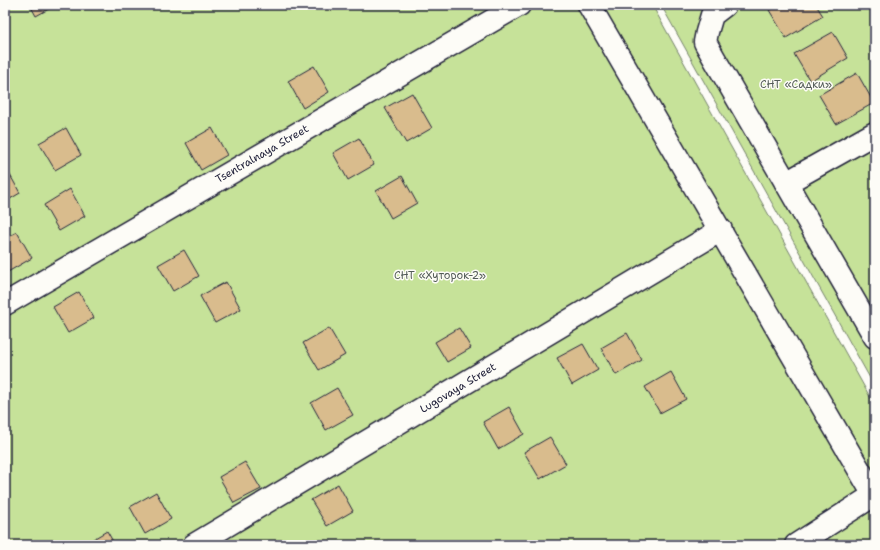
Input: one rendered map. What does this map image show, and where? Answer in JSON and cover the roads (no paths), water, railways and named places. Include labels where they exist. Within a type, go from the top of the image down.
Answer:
[{"type":"street","name":"Tsentralnaya Street","points":[[5,304],[519,5]]},
{"type":"street","points":[[589,5],[721,230],[874,496],[796,545]]},
{"type":"street","points":[[725,5],[712,15],[706,32],[705,42],[875,337]]},
{"type":"street","points":[[786,183],[875,133]]},
{"type":"street","name":"Lugovaya Street","points":[[194,545],[721,230]]},
{"type":"park label","name":"СНТ «Садки»","points":[[796,84]]},
{"type":"park label","name":"СНТ «Хуторок-2»","points":[[440,275]]}]
